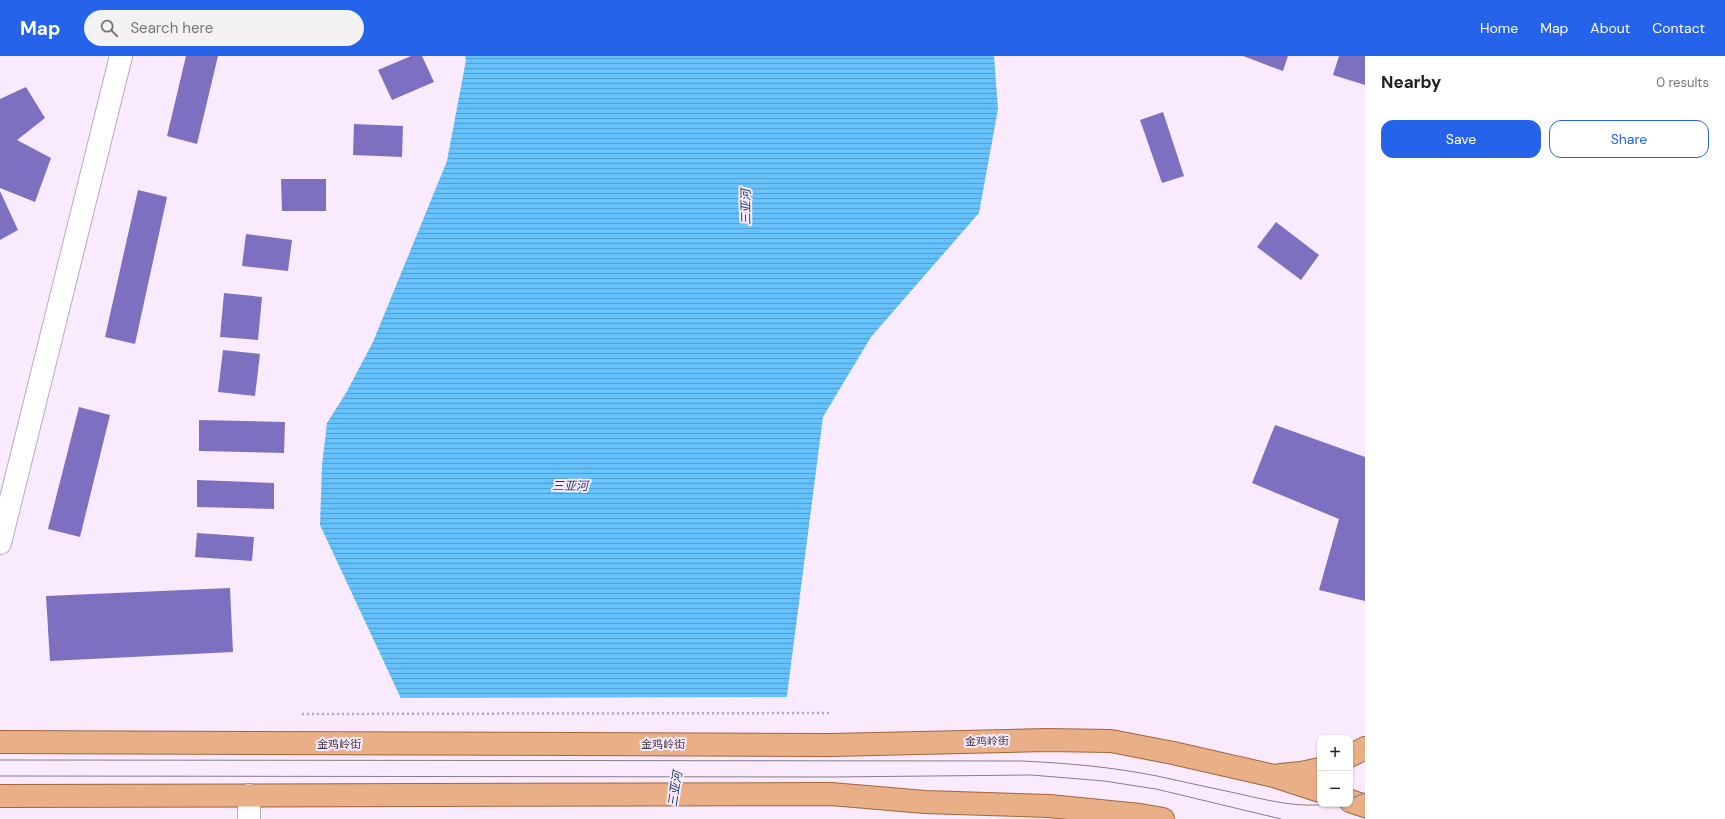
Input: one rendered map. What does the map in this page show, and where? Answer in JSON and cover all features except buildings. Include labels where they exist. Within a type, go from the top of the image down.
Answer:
[{"type":"main road","name":"金鸡岭街","points":[[0,742],[303,744],[831,744],[1046,740],[1112,742],[1173,753],[1274,776],[1317,790]]},
{"type":"main road","points":[[1353,754],[1365,748]]},
{"type":"main road","points":[[1274,776],[1301,774],[1317,770]]},
{"type":"main road","points":[[0,796],[304,794],[831,794],[925,802],[1049,806],[1140,815],[1163,819]]},
{"type":"main road","points":[[1353,802],[1365,806]]},
{"type":"street","points":[[0,543],[121,56]]},
{"type":"street","points":[[249,795],[249,819]]},
{"type":"path","points":[[302,714],[832,712]]},
{"type":"water","name":"三亚河","points":[[465,56],[994,56],[998,109],[979,213],[871,337],[823,417],[771,819],[433,767],[320,525],[322,465],[327,423],[346,393],[373,342],[447,161],[466,60]]},
{"type":"pier","points":[[789,697],[773,819],[531,819],[432,769],[399,698]]},
{"type":"tram line","points":[[0,760],[1021,761],[1072,764],[1123,770],[1262,799],[1285,803],[1317,805]]},
{"type":"tram line","points":[[0,776],[831,777],[1031,775],[1104,781],[1156,789],[1281,819]]},
{"type":"tram line","points":[[1353,798],[1365,793]]}]
